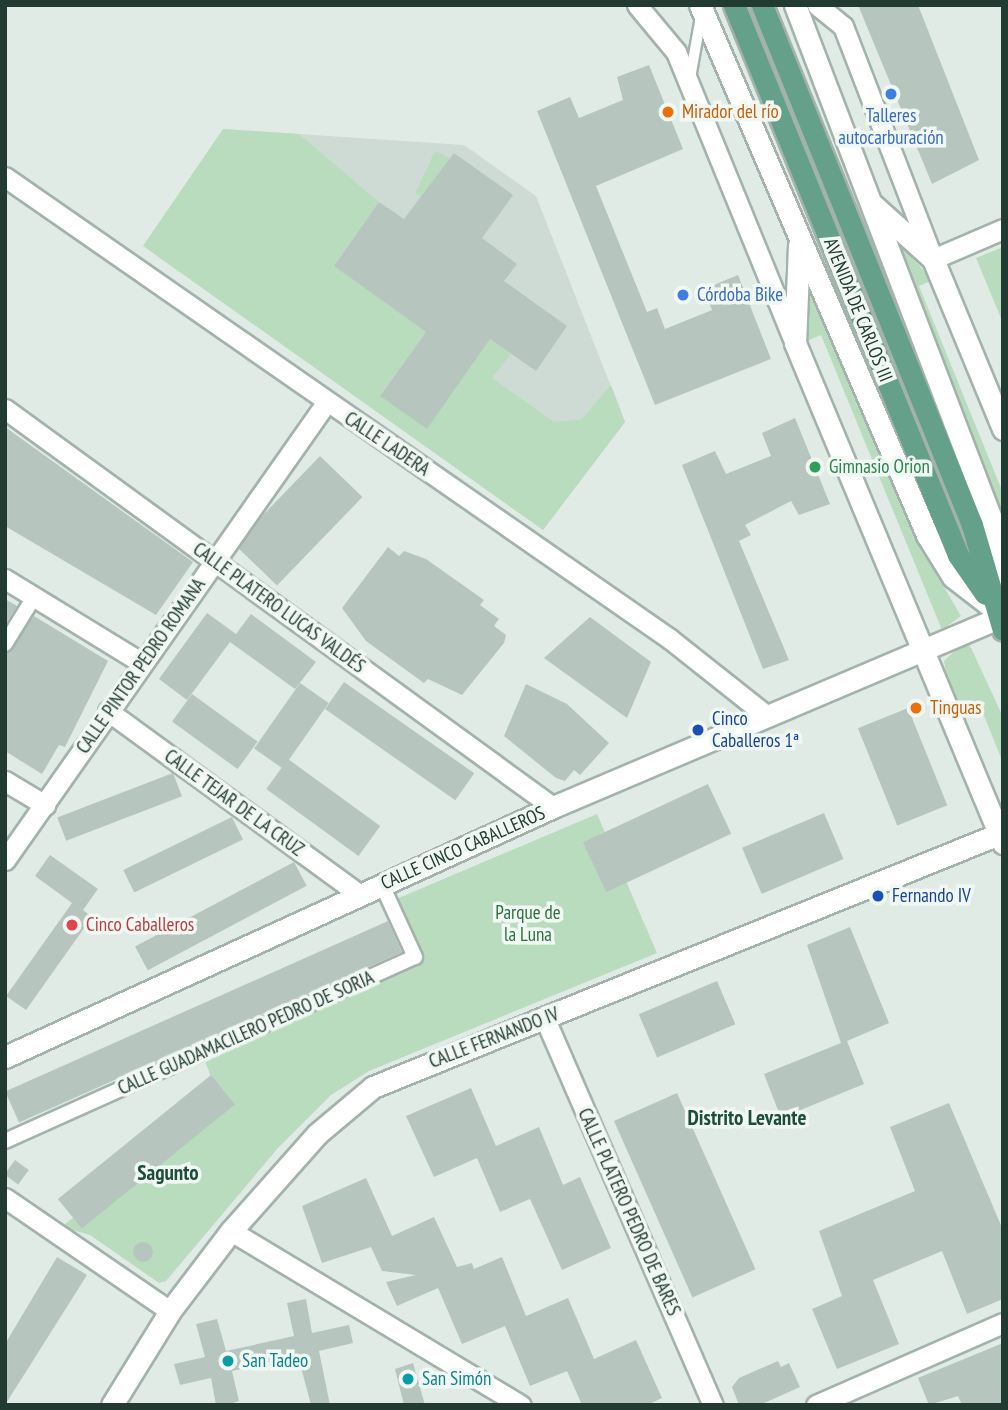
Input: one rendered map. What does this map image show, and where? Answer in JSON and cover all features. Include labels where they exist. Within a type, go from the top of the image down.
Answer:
[{"type":"main road","name":"AVENIDA DE CARLOS III","points":[[734,5],[958,555],[999,618]]},
{"type":"main road","name":"AVENIDA DE CARLOS III","points":[[762,5],[972,525],[999,618]]},
{"type":"street","name":"AVENIDA DE CARLOS III","points":[[638,5],[660,26],[690,81],[795,343],[925,648],[1001,839]]},
{"type":"street","points":[[795,5],[990,516],[999,618],[925,648]]},
{"type":"street","points":[[817,5],[843,26],[933,259],[1003,429]]},
{"type":"street","name":"AVENIDA DE CARLOS III","points":[[701,7],[928,535],[953,578],[999,618]]},
{"type":"street","name":"CALLE LADERA","points":[[5,177],[326,403],[670,639],[766,715]]},
{"type":"street","points":[[868,201],[933,259]]},
{"type":"street","name":"AVENIDA DE CARLOS III","points":[[794,223],[801,264],[795,343]]},
{"type":"street","points":[[933,259],[1003,229]]},
{"type":"street","name":"CALLE PINTOR PEDRO ROMANA","points":[[5,860],[326,403]]},
{"type":"street","name":"CALLE PLATERO LUCAS VALDÉS","points":[[5,409],[553,807]]},
{"type":"street","points":[[5,579],[142,663]]},
{"type":"street","points":[[5,644],[34,597]]},
{"type":"street","name":"CALLE CINCO CABALLEROS","points":[[5,1057],[553,807],[925,648]]},
{"type":"street","name":"CALLE TEJAR DE LA CRUZ","points":[[108,711],[360,895]]},
{"type":"street","points":[[5,781],[45,805]]},
{"type":"street","name":"CALLE FERNANDO IV","points":[[112,1405],[170,1311],[232,1231],[317,1134],[373,1087],[1001,839]]},
{"type":"street","name":"CALLE GUADAMACILERO PEDRO DE SORIA","points":[[5,1141],[415,957],[382,885]]},
{"type":"street","name":"CALLE PLATERO PEDRO DE BARES","points":[[545,1019],[713,1405]]},
{"type":"street","points":[[5,1198],[170,1311]]},
{"type":"street","points":[[232,1231],[521,1405]]},
{"type":"street","points":[[816,1405],[1003,1323]]},
{"type":"lane","points":[[690,81],[701,7]]},
{"type":"shaded area","points":[[223,129],[464,145],[536,196],[625,422],[543,530],[273,337]]},
{"type":"green space","points":[[223,129],[299,134],[379,202],[334,266],[426,332],[380,395],[490,339],[511,354],[492,378],[554,422],[582,419],[611,385],[625,422],[543,530],[143,246]]},
{"type":"green space","points":[[435,151],[450,158],[431,201],[415,194]]},
{"type":"green space","points":[[890,235],[933,280],[919,286],[1003,493],[1003,523]]},
{"type":"green space","points":[[1003,247],[1003,323],[976,258]]},
{"type":"green space","points":[[811,284],[927,558],[961,616],[942,630],[821,335],[807,341]]},
{"type":"green space","points":[[967,639],[1003,717],[1003,763],[979,703],[958,710],[948,684],[944,661]]},
{"type":"green space","name":"Parque de la Luna","points":[[597,814],[657,953],[369,1071],[331,1095],[278,1148],[166,1281],[159,1283],[90,1235],[61,1227],[221,1105],[203,1055],[419,958],[394,900]]},
{"type":"building","points":[[858,5],[918,5],[979,160],[932,184]]},
{"type":"building","points":[[649,65],[683,149],[596,186],[647,312],[657,308],[665,329],[712,310],[704,289],[738,275],[771,359],[655,405],[537,111],[570,97],[579,118],[623,100],[617,77]]},
{"type":"building","points":[[454,153],[513,195],[482,238],[517,264],[504,281],[567,326],[536,371],[490,339],[427,429],[380,396],[426,332],[334,266],[379,202],[404,219]]},
{"type":"building","points":[[795,418],[830,504],[799,515],[791,501],[745,525],[751,535],[739,541],[789,660],[763,669],[682,465],[715,451],[726,474],[771,456],[762,433]]},
{"type":"building","points":[[5,427],[193,562],[156,615],[5,526]]},
{"type":"building","points":[[320,456],[362,497],[277,585],[235,544]]},
{"type":"building","points":[[388,547],[399,556],[404,551],[426,559],[484,600],[480,605],[499,619],[494,626],[506,635],[504,643],[462,695],[428,679],[424,683],[366,641],[342,608]]},
{"type":"building","points":[[5,599],[17,606],[5,625]]},
{"type":"building","points":[[207,613],[236,634],[251,614],[316,662],[295,689],[230,642],[187,700],[159,679]]},
{"type":"building","points":[[34,616],[108,661],[65,747],[59,745],[42,774],[5,751],[5,654]]},
{"type":"building","points":[[590,617],[651,662],[627,718],[544,658]]},
{"type":"building","points":[[344,682],[474,773],[455,800],[325,709]]},
{"type":"building","points":[[300,683],[329,703],[283,769],[254,749]]},
{"type":"building","points":[[526,684],[567,704],[609,743],[580,775],[574,770],[565,781],[556,778],[504,736]]},
{"type":"building","points":[[192,694],[258,742],[238,769],[172,722]]},
{"type":"building","points":[[908,708],[947,805],[897,826],[858,728]]},
{"type":"building","points":[[288,759],[380,826],[358,856],[266,789]]},
{"type":"building","points":[[173,773],[182,796],[66,841],[57,817]]},
{"type":"building","points":[[708,784],[731,834],[606,892],[583,842]]},
{"type":"building","points":[[824,813],[844,859],[762,894],[742,848]]},
{"type":"building","points":[[232,817],[243,839],[134,893],[123,870]]},
{"type":"building","points":[[50,855],[98,889],[83,910],[92,917],[26,1010],[6,996],[72,903],[35,876]]},
{"type":"building","points":[[294,862],[307,886],[148,970],[135,947]]},
{"type":"building","points":[[388,921],[402,952],[19,1122],[5,1091]]},
{"type":"building","points":[[850,927],[889,1023],[847,1041],[864,1084],[781,1118],[764,1074],[841,1043],[807,945]]},
{"type":"building","points":[[717,981],[735,1024],[657,1057],[639,1014]]},
{"type":"building","points":[[211,1075],[235,1105],[82,1229],[58,1199]]},
{"type":"building","points":[[471,1088],[496,1146],[539,1127],[563,1185],[580,1177],[611,1248],[562,1270],[530,1199],[500,1212],[477,1158],[434,1177],[406,1116]]},
{"type":"building","points":[[677,1093],[756,1269],[692,1297],[614,1121]]},
{"type":"building","points":[[949,1103],[1003,1230],[1003,1299],[967,1314],[942,1251],[873,1280],[899,1344],[837,1369],[812,1309],[842,1296],[819,1231],[915,1191],[890,1127]]},
{"type":"building","points":[[15,1160],[29,1170],[18,1185],[5,1175]]},
{"type":"building","points":[[366,1178],[392,1236],[434,1217],[457,1267],[472,1263],[474,1269],[502,1257],[526,1316],[568,1298],[594,1359],[636,1340],[662,1398],[647,1405],[582,1405],[567,1371],[530,1386],[505,1326],[462,1344],[438,1288],[397,1306],[386,1282],[416,1275],[382,1271],[371,1247],[322,1263],[302,1206]]},
{"type":"building","points":[[139,1242],[147,1242],[153,1252],[147,1262],[139,1262],[133,1256],[133,1248]]},
{"type":"building","points":[[57,1257],[87,1275],[5,1405],[5,1344]]},
{"type":"building","points":[[306,1299],[312,1333],[349,1325],[353,1343],[319,1351],[330,1405],[311,1405],[298,1356],[232,1371],[239,1401],[226,1405],[216,1405],[211,1378],[180,1385],[174,1364],[205,1357],[196,1324],[217,1319],[226,1351],[294,1336],[287,1303]]},
{"type":"building","points":[[1003,1343],[1003,1405],[962,1405],[958,1396],[929,1405],[918,1378]]},
{"type":"building","points":[[778,1361],[781,1367],[789,1363],[800,1387],[760,1405],[739,1405],[732,1387],[739,1378]]},
{"type":"building","name":"San Simón","points":[[413,1363],[425,1405],[404,1405],[395,1369]]},
{"type":"place","name":"Talleres autocarburación","points":[[891,94]]},
{"type":"place","name":"Mirador del río","points":[[668,112]]},
{"type":"place","name":"Córdoba Bike","points":[[683,295]]},
{"type":"place","name":"Gimnasio Orion","points":[[815,467]]},
{"type":"place","name":"Tinguas","points":[[916,708]]},
{"type":"place","name":"Cinco Caballeros 1ª","points":[[698,730]]},
{"type":"place","name":"Fernando IV","points":[[878,896]]},
{"type":"place","name":"Cinco Caballeros","points":[[72,925]]},
{"type":"place","name":"San Tadeo","points":[[228,1361]]},
{"type":"place","name":"San Simón","points":[[408,1379]]},
{"type":"district","name":"Distrito Levante","points":[[747,1118]]},
{"type":"district","name":"Sagunto","points":[[168,1173]]}]
